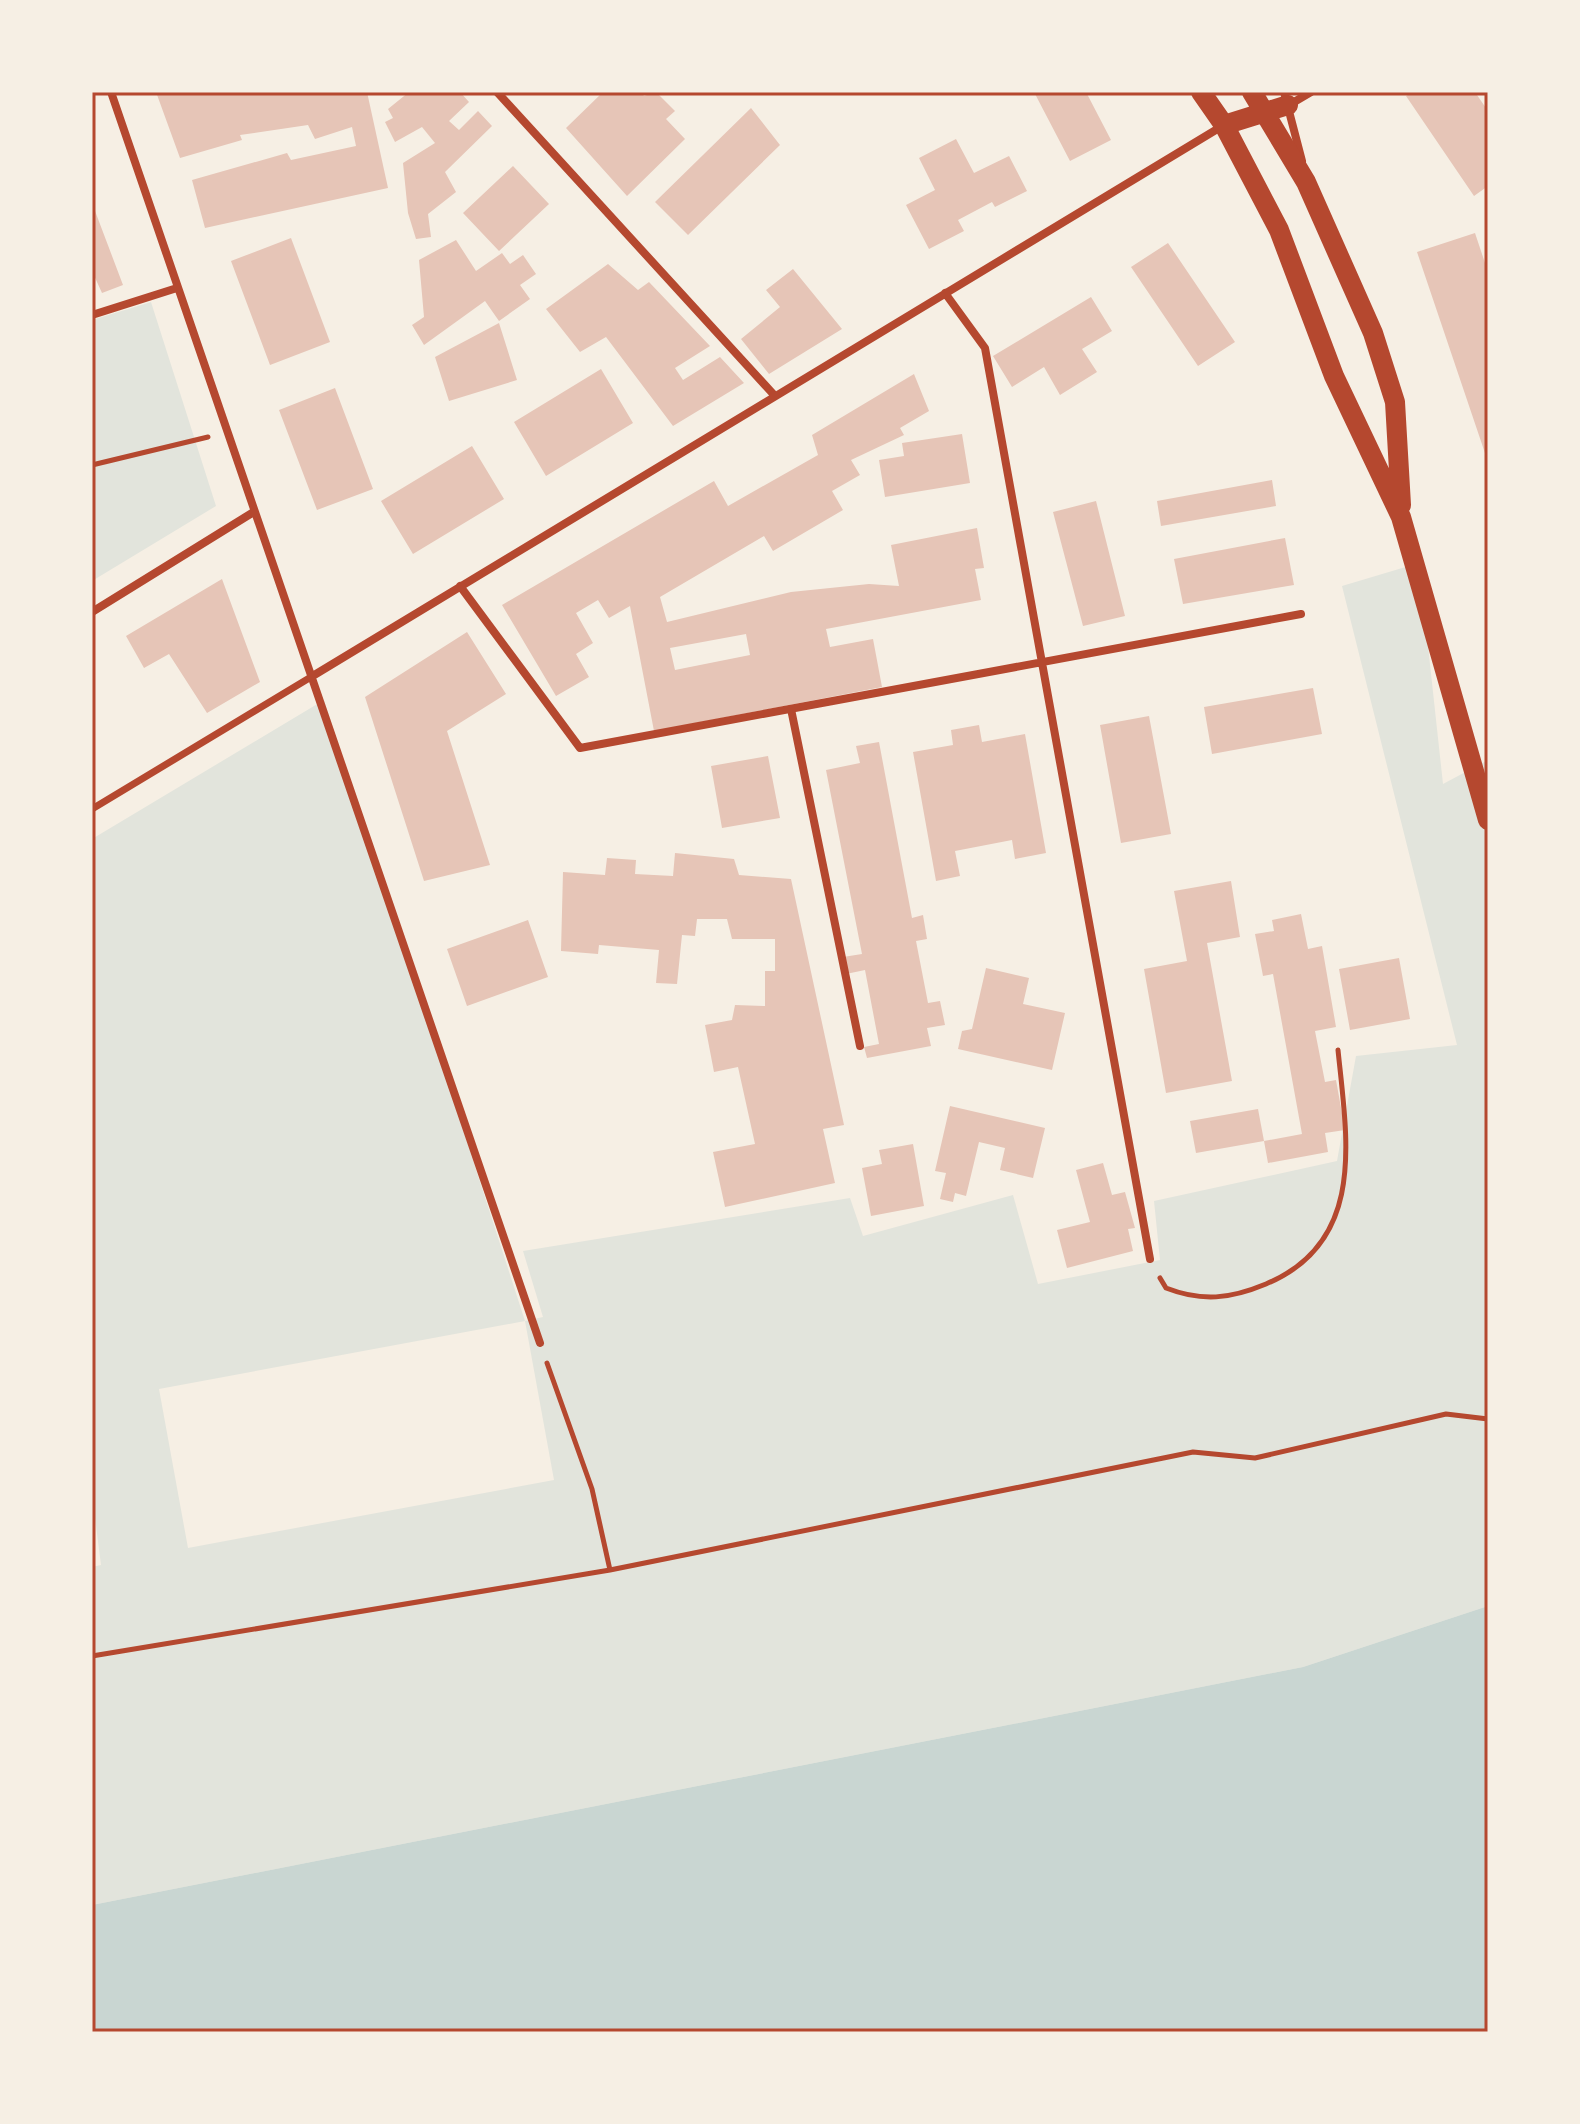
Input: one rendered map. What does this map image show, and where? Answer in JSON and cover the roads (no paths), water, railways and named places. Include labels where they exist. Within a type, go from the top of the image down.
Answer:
[{"type":"main road","points":[[1201,92],[1224,125],[1279,230],[1334,376],[1401,517],[1488,820]]},
{"type":"main road","points":[[1252,92],[1267,112],[1306,182],[1373,333],[1395,402],[1401,517]]},
{"type":"main road","points":[[1224,125],[1267,112],[1286,99]]},
{"type":"street","points":[[111,92],[252,513],[540,1343]]},
{"type":"street","points":[[497,92],[775,396]]},
{"type":"street","points":[[1306,182],[1286,99],[1311,92]]},
{"type":"street","points":[[92,809],[1224,125]]},
{"type":"street","points":[[92,315],[177,288]]},
{"type":"street","points":[[945,293],[985,348],[1150,1259]]},
{"type":"street","points":[[92,612],[252,513]]},
{"type":"street","points":[[460,586],[580,748],[1301,614]]},
{"type":"street","points":[[791,709],[860,1046]]}]
